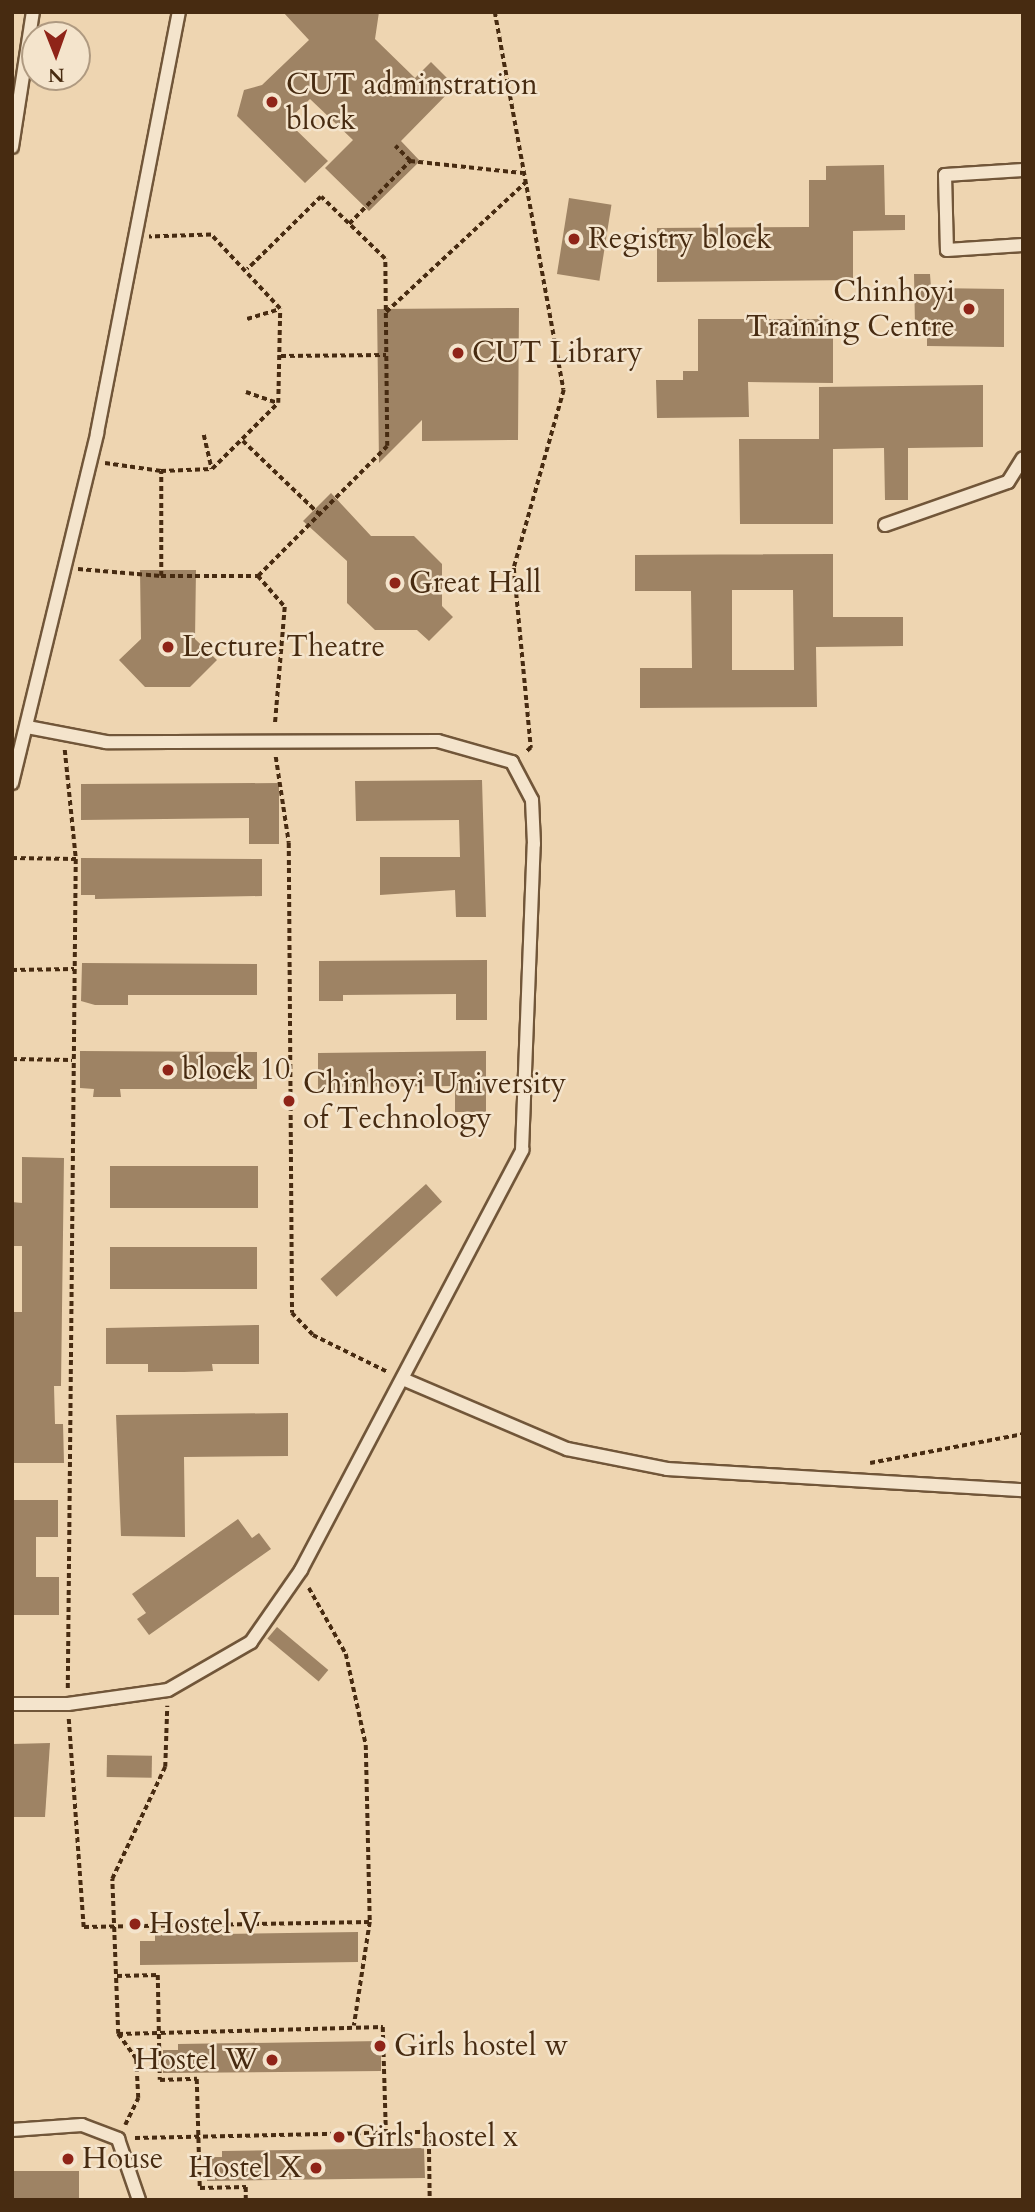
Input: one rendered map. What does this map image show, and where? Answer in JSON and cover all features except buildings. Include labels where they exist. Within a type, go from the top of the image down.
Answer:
[{"type":"lane","points":[[12,147],[33,12]]},
{"type":"lane","points":[[12,783],[91,461],[179,12]]},
{"type":"lane","points":[[1023,170],[945,175],[947,250],[1023,245]]},
{"type":"lane","points":[[885,524],[1008,482],[1023,458]]},
{"type":"lane","points":[[12,1704],[68,1704],[168,1690],[251,1642],[301,1570],[522,1150],[534,844],[532,800],[512,762],[438,741],[274,742],[64,737],[27,727]]},
{"type":"lane","points":[[403,1379],[567,1449],[667,1469],[1023,1490]]},
{"type":"lane","points":[[12,2130],[82,2125],[118,2139],[139,2200]]},
{"type":"path","points":[[495,12],[522,173],[564,390],[514,568],[531,748],[512,762]]},
{"type":"path","points":[[395,146],[410,161],[522,173]]},
{"type":"path","points":[[349,224],[410,161]]},
{"type":"path","points":[[386,312],[524,183]]},
{"type":"path","points":[[66,568],[161,576],[258,576],[387,446],[385,259],[321,197],[248,270]]},
{"type":"path","points":[[91,461],[161,471],[212,469],[278,403],[280,309],[248,270],[211,235],[136,237]]},
{"type":"path","points":[[247,319],[280,309]]},
{"type":"path","points":[[281,356],[386,355]]},
{"type":"path","points":[[246,392],[278,403]]},
{"type":"path","points":[[204,435],[212,469]]},
{"type":"path","points":[[242,441],[319,514]]},
{"type":"path","points":[[161,471],[161,576]]},
{"type":"path","points":[[258,576],[285,607],[274,742],[289,844],[292,1313],[313,1335],[403,1379]]},
{"type":"path","points":[[64,737],[76,859],[68,1704],[84,1927],[370,1922]]},
{"type":"path","points":[[12,858],[76,859]]},
{"type":"path","points":[[12,970],[74,969]]},
{"type":"path","points":[[12,1059],[72,1060]]},
{"type":"path","points":[[845,1480],[865,1464],[1023,1434]]},
{"type":"path","points":[[301,1570],[346,1654],[366,1745],[370,1922],[354,2026]]},
{"type":"path","points":[[168,1690],[165,1767],[112,1879],[118,2034],[136,2059],[138,2098],[118,2139],[429,2132],[430,2200]]},
{"type":"path","points":[[117,1976],[158,1975],[160,2080],[197,2080],[200,2188],[246,2187],[246,2200]]},
{"type":"path","points":[[118,2034],[383,2027],[386,2132]]},
{"type":"place","name":"CUT adminstration block","points":[[272,102]]},
{"type":"place","name":"Registry block","points":[[574,239]]},
{"type":"place","name":"Chinhoyi Training Centre","points":[[969,309]]},
{"type":"place","name":"CUT Library","points":[[458,353]]},
{"type":"place","name":"Great Hall","points":[[395,583]]},
{"type":"place","name":"Lecture Theatre","points":[[168,647]]},
{"type":"place","name":"block 10","points":[[168,1070]]},
{"type":"place","name":"Chinhoyi University of Technology","points":[[289,1101]]},
{"type":"place","name":"Hostel V","points":[[135,1924]]},
{"type":"place","name":"Girls hostel w","points":[[380,2046]]},
{"type":"place","name":"Hostel W","points":[[272,2060]]},
{"type":"place","name":"Girls hostel x","points":[[339,2137]]},
{"type":"place","name":"House","points":[[68,2159]]},
{"type":"place","name":"Hostel X","points":[[316,2168]]}]
